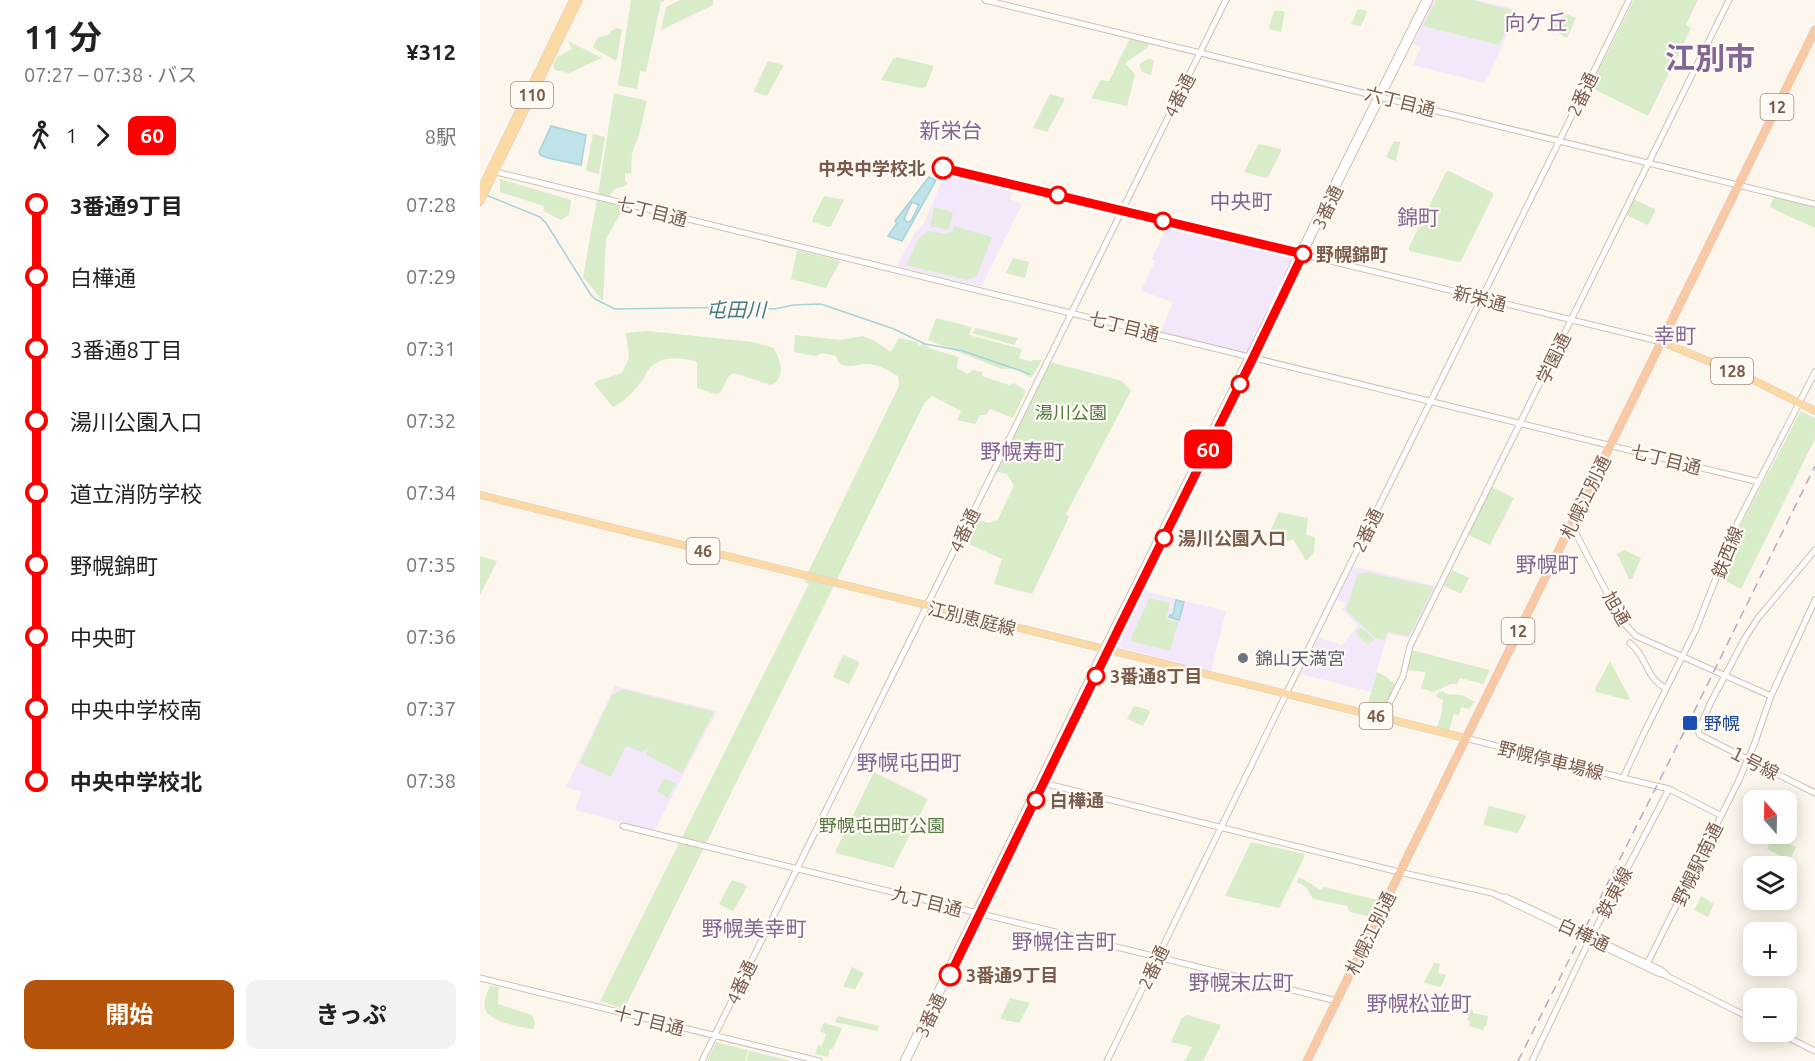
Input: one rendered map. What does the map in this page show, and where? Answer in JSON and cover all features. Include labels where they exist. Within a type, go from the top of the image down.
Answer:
[{"type":"highway","name":"札幌江別通","points":[[1307,1061],[1815,30]]},
{"type":"main road","name":"110","points":[[482,194],[573,0]]},
{"type":"main road","name":"110","points":[[492,171],[579,0]]},
{"type":"main road","name":"128","points":[[1662,342],[1749,378],[1815,411]]},
{"type":"main road","name":"江別恵庭線","points":[[480,495],[1465,738]]},
{"type":"street","name":"六丁目通","points":[[986,0],[1815,204]]},
{"type":"street","name":"4番通","points":[[702,1061],[1226,0]]},
{"type":"street","name":"3番通","points":[[905,1061],[1425,0]]},
{"type":"street","name":"3番通","points":[[1379,96],[1430,0]]},
{"type":"street","name":"2番通","points":[[1107,1061],[1629,0]]},
{"type":"street","name":"学園通","points":[[1382,718],[1403,676],[1410,646],[1728,0]]},
{"type":"street","name":"七丁目通","points":[[492,171],[1759,482]]},
{"type":"street","name":"新栄通","points":[[1301,254],[1662,342]]},
{"type":"street","name":"鉄西線","points":[[1644,733],[1705,609],[1738,522],[1815,372]]},
{"type":"street","name":"旭通","points":[[1571,524],[1626,626],[1641,639],[1771,696]]},
{"type":"street","points":[[1725,675],[1758,618],[1815,550]]},
{"type":"street","name":"野幌駅南通","points":[[1647,966],[1748,759],[1771,696],[1815,600]]},
{"type":"street","points":[[1630,643],[1636,647],[1655,681],[1666,688]]},
{"type":"street","name":"１号線","points":[[1725,675],[1699,728],[1699,734],[1815,793]]},
{"type":"street","name":"野幌停車場線","points":[[1465,738],[1623,778],[1644,733]]},
{"type":"street","points":[[1623,778],[1669,789],[1720,815]]},
{"type":"street","name":"白樺通","points":[[1042,783],[1506,897],[1743,1014]]},
{"type":"street","name":"鉄東線","points":[[1532,1061],[1590,939],[1669,789]]},
{"type":"street","name":"九丁目通","points":[[622,826],[1337,1001]]},
{"type":"street","name":"十丁目通","points":[[480,978],[819,1061]]},
{"type":"street","points":[[1797,1042],[1815,1051]]},
{"type":"shaded area","points":[[1433,0],[1476,0],[1519,10],[1485,83],[1413,65],[1421,47],[1413,44]]},
{"type":"shaded area","points":[[945,174],[1013,190],[1010,199],[1022,204],[981,287],[899,267],[898,264],[916,231],[924,223]]},
{"type":"shaded area","points":[[1166,228],[1293,257],[1248,351],[1160,333],[1173,302],[1141,291],[1155,261],[1152,259]]},
{"type":"shaded area","points":[[1352,566],[1436,586],[1410,638],[1389,634],[1371,692],[1301,674],[1317,637],[1342,645],[1358,626],[1342,609],[1346,604],[1336,600]]},
{"type":"shaded area","points":[[1143,591],[1226,611],[1211,671],[1118,647]]},
{"type":"shaded area","points":[[615,686],[717,711],[654,831],[575,810],[582,792],[566,787]]},
{"type":"green space","points":[[631,0],[664,0],[661,2],[646,72],[640,71],[637,89],[618,85]]},
{"type":"green space","points":[[680,0],[713,0],[713,5],[661,30],[666,7]]},
{"type":"green space","points":[[1436,0],[1472,0],[1515,11],[1499,45],[1423,26]]},
{"type":"green space","points":[[1634,0],[1698,0],[1686,25],[1691,28],[1648,116],[1590,87]]},
{"type":"green space","points":[[1358,9],[1367,11],[1361,26],[1351,24]]},
{"type":"green space","points":[[1276,10],[1285,12],[1281,32],[1269,27]]},
{"type":"green space","points":[[1557,10],[1576,18],[1567,38],[1548,28]]},
{"type":"green space","points":[[617,28],[622,29],[615,60],[593,47],[597,38],[610,34]]},
{"type":"green space","points":[[1130,38],[1150,43],[1147,48],[1125,63],[1135,74],[1127,106],[1091,98],[1101,80],[1109,81]]},
{"type":"green space","points":[[568,41],[602,58],[569,73],[555,70],[553,64],[557,57],[572,49]]},
{"type":"green space","points":[[897,57],[934,66],[926,87],[881,80],[893,59]]},
{"type":"green space","points":[[1150,58],[1154,61],[1151,75],[1142,72],[1139,64]]},
{"type":"green space","points":[[768,61],[784,65],[767,96],[754,92],[754,90]]},
{"type":"green space","points":[[614,93],[647,101],[632,153],[631,174],[625,173],[625,180],[628,184],[616,189],[610,197],[598,194]]},
{"type":"green space","points":[[1050,94],[1064,98],[1064,101],[1047,132],[1033,128]]},
{"type":"green space","points":[[593,134],[605,137],[599,174],[586,171]]},
{"type":"green space","points":[[1394,141],[1400,142],[1396,161],[1386,157]]},
{"type":"green space","points":[[1260,144],[1281,149],[1268,177],[1265,178],[1244,172]]},
{"type":"green space","points":[[1449,171],[1493,193],[1461,261],[1458,262],[1409,251],[1446,172]]},
{"type":"green space","points":[[500,179],[571,200],[569,215],[561,220],[543,211],[544,206],[500,192]]},
{"type":"green space","points":[[824,196],[844,200],[831,226],[828,227],[812,220]]},
{"type":"green space","points":[[1776,197],[1815,207],[1815,228],[1771,208],[1770,205]]},
{"type":"green space","points":[[597,199],[622,205],[623,209],[606,239],[603,301],[583,277]]},
{"type":"green space","points":[[1633,199],[1655,209],[1648,225],[1626,215]]},
{"type":"green space","points":[[934,207],[953,212],[949,230],[930,226]]},
{"type":"green space","points":[[954,226],[992,237],[977,276],[967,280],[906,265],[919,238],[928,231],[946,234],[952,232]]},
{"type":"green space","points":[[797,250],[840,262],[826,288],[791,279]]},
{"type":"green space","points":[[1013,258],[1029,262],[1025,278],[1006,273]]},
{"type":"green space","points":[[936,318],[972,327],[969,335],[1022,349],[1019,358],[1031,362],[1042,360],[1031,378],[1014,368],[1002,369],[928,340]]},
{"type":"green space","points":[[976,328],[1018,338],[1014,345],[972,333]]},
{"type":"green space","points":[[647,331],[753,342],[774,348],[781,373],[776,382],[771,385],[734,373],[729,376],[720,393],[715,394],[697,388],[697,362],[680,358],[662,360],[651,367],[630,395],[613,407],[594,384],[622,373],[629,358],[626,333]]},
{"type":"green space","points":[[795,335],[840,340],[862,336],[873,340],[891,352],[899,338],[917,342],[920,346],[923,344],[958,357],[957,368],[967,374],[974,370],[982,372],[982,376],[1009,385],[1014,383],[1026,391],[1013,418],[990,409],[986,415],[980,415],[975,424],[957,420],[961,411],[932,396],[925,402],[624,1009],[600,1001],[809,584],[804,582],[809,570],[899,386],[898,376],[878,366],[867,364],[846,366],[838,362],[836,356],[822,353],[816,356],[794,352]]},
{"type":"green space","name":"湯川公園","points":[[1050,362],[1122,381],[1131,391],[1066,514],[1069,517],[1032,594],[994,584],[1002,559],[960,540],[969,522],[997,521],[1014,486],[1007,474],[995,471]]},
{"type":"green space","points":[[1801,411],[1815,418],[1815,439],[1741,589],[1719,578],[1736,534]]},
{"type":"green space","points":[[1492,487],[1514,498],[1490,545],[1467,534]]},
{"type":"green space","points":[[1279,512],[1308,518],[1306,535],[1315,537],[1314,553],[1306,561],[1293,539],[1285,542],[1282,537],[1270,532]]},
{"type":"green space","points":[[1624,550],[1641,558],[1632,579],[1629,579],[1617,554]]},
{"type":"green space","points":[[480,556],[497,561],[480,595]]},
{"type":"green space","points":[[1452,570],[1469,578],[1461,594],[1444,586]]},
{"type":"green space","points":[[1365,572],[1434,587],[1409,636],[1388,632],[1384,640],[1376,639],[1346,610],[1357,576]]},
{"type":"green space","points":[[1149,598],[1170,603],[1166,619],[1178,622],[1170,651],[1130,641]]},
{"type":"green space","points":[[1361,627],[1374,639],[1368,645],[1356,633]]},
{"type":"green space","points":[[1411,650],[1490,670],[1483,684],[1460,678],[1457,684],[1451,684],[1433,692],[1421,688],[1426,672],[1406,670]]},
{"type":"green space","points":[[843,655],[858,661],[859,664],[849,684],[833,677]]},
{"type":"green space","points":[[1610,661],[1630,699],[1596,692],[1595,689]]},
{"type":"green space","points":[[1377,672],[1396,685],[1382,713],[1366,710]]},
{"type":"green space","points":[[623,689],[714,712],[682,773],[646,755],[649,748],[641,752],[626,746],[611,777],[580,763],[612,695]]},
{"type":"green space","points":[[1442,691],[1447,694],[1462,695],[1475,702],[1469,709],[1461,707],[1459,715],[1454,714],[1449,730],[1437,727],[1443,700],[1436,697]]},
{"type":"green space","points":[[1134,706],[1149,710],[1150,713],[1143,726],[1127,719]]},
{"type":"green space","name":"野幌屯田町公園","points":[[874,772],[928,799],[893,868],[836,853]]},
{"type":"green space","points":[[664,779],[676,783],[668,798],[657,791]]},
{"type":"green space","points":[[1489,806],[1525,815],[1518,833],[1483,825]]},
{"type":"green space","points":[[1251,842],[1304,854],[1279,908],[1225,896]]},
{"type":"green space","points":[[1770,844],[1790,844],[1796,847],[1792,856],[1782,856],[1767,849]]},
{"type":"green space","points":[[1299,877],[1321,890],[1324,887],[1377,900],[1367,916],[1350,912],[1347,906],[1313,899],[1306,887],[1297,882]]},
{"type":"green space","points":[[732,880],[747,887],[733,911],[719,904]]},
{"type":"green space","points":[[1701,896],[1714,904],[1708,917],[1694,910]]},
{"type":"green space","points":[[1434,963],[1440,964],[1438,973],[1446,975],[1441,987],[1424,983]]},
{"type":"green space","points":[[852,967],[864,973],[855,989],[843,987]]},
{"type":"green space","points":[[490,986],[499,987],[498,1004],[532,1015],[535,1023],[533,1029],[506,1023],[487,1013],[485,1003]]},
{"type":"green space","points":[[1010,998],[1030,1003],[1019,1023],[1000,1019]]},
{"type":"green space","points":[[1470,1009],[1473,1013],[1488,1016],[1483,1030],[1469,1026],[1470,1021],[1467,1020]]},
{"type":"green space","points":[[1187,1015],[1221,1025],[1203,1061],[1185,1061],[1192,1047],[1171,1042],[1182,1018]]},
{"type":"green space","points":[[838,1016],[879,1026],[877,1031],[835,1022]]},
{"type":"green space","points":[[824,1023],[842,1028],[828,1057],[815,1054],[818,1045],[822,1046],[826,1034],[820,1031]]},
{"type":"green space","points":[[716,1042],[748,1050],[745,1061],[707,1061]]},
{"type":"green space","points":[[751,1051],[791,1061],[746,1061]]},
{"type":"water","points":[[551,126],[586,135],[581,165],[540,155],[539,152]]},
{"type":"water","points":[[929,177],[936,180],[902,241],[888,236],[897,223],[895,221]],"holes":[[[912,202],[919,205],[911,221],[907,222],[904,219]]]},
{"type":"water","points":[[1176,600],[1184,602],[1179,620],[1169,617],[1173,615]]},
{"type":"waterway","name":"屯田川","points":[[486,195],[540,217],[591,295],[615,309],[742,307],[775,309],[793,305],[821,304],[894,329],[925,344],[963,351],[1030,374]]},
{"type":"railway","points":[[1518,1061],[1815,466]]},
{"type":"bus line","name":"60","points":[[943,168],[1303,254],[950,975]]},
{"type":"place","name":"中央中学校北","points":[[943,168]]},
{"type":"place","name":"野幌錦町","points":[[1303,254]]},
{"type":"place","name":"湯川公園入口","points":[[1164,538]]},
{"type":"place","name":"錦山天満宮","points":[[1243,658]]},
{"type":"place","name":"3番通8丁目","points":[[1096,676]]},
{"type":"place","name":"野幌","points":[[1690,723]]},
{"type":"place","name":"白樺通","points":[[1036,800]]},
{"type":"place","name":"3番通9丁目","points":[[950,975]]},
{"type":"district","name":"向ケ丘","points":[[1536,22]]},
{"type":"district","name":"江別市","points":[[1710,58]]},
{"type":"district","name":"新栄台","points":[[951,130]]},
{"type":"district","name":"中央町","points":[[1241,201]]},
{"type":"district","name":"錦町","points":[[1418,217]]},
{"type":"district","name":"幸町","points":[[1675,335]]},
{"type":"district","name":"野幌寿町","points":[[1022,451]]},
{"type":"district","name":"野幌町","points":[[1547,564]]},
{"type":"district","name":"野幌屯田町","points":[[909,762]]},
{"type":"district","name":"野幌美幸町","points":[[754,928]]},
{"type":"district","name":"野幌住吉町","points":[[1064,941]]},
{"type":"district","name":"野幌末広町","points":[[1241,982]]},
{"type":"district","name":"野幌松並町","points":[[1419,1003]]}]
